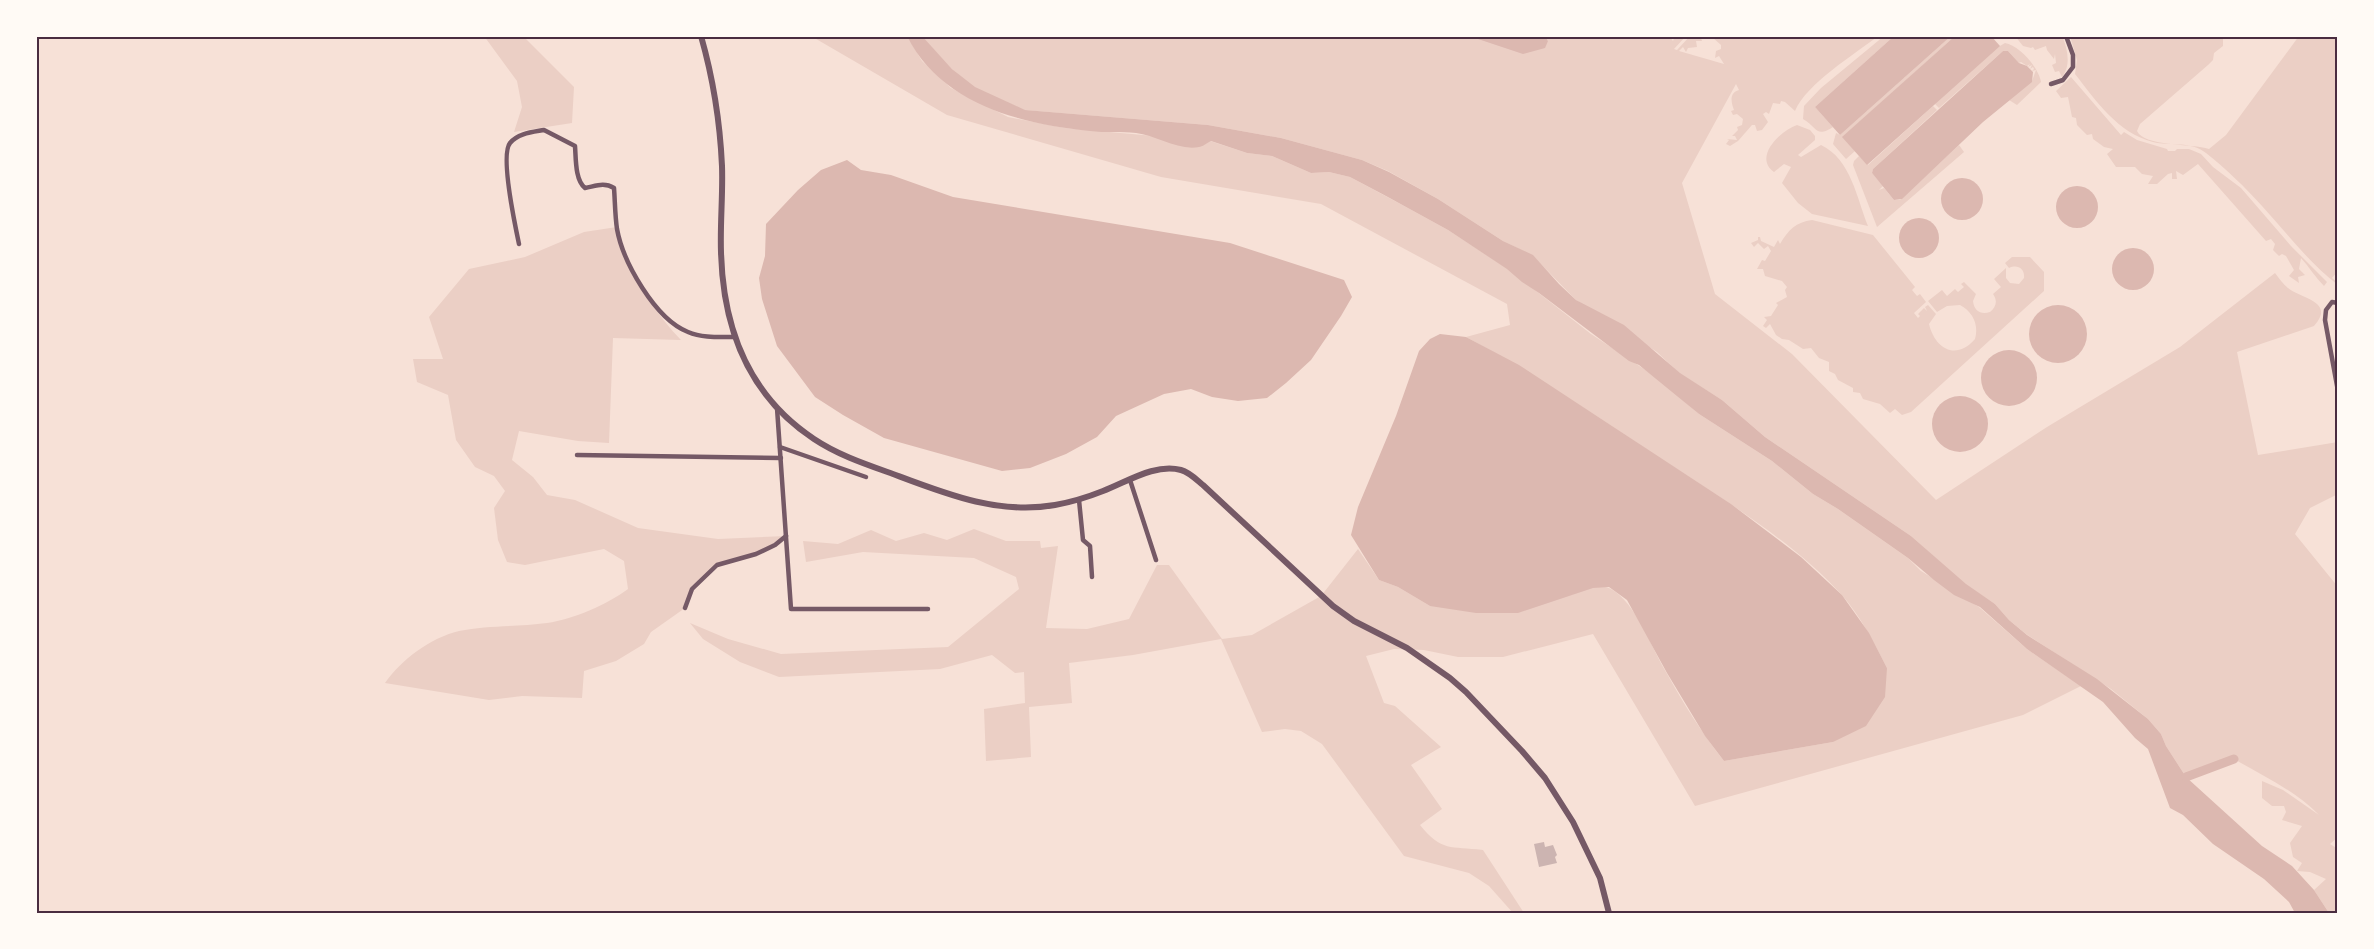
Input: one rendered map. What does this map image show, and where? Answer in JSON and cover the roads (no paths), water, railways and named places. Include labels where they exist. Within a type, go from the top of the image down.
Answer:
[{"type":"street","points":[[700,36],[719,123],[722,167],[721,266],[734,337],[763,392],[777,408],[803,432],[847,458],[955,496],[1008,509],[1041,508],[1079,500],[1160,468],[1183,471],[1203,485],[1342,614],[1407,648],[1466,692],[1534,765],[1563,806],[1600,878],[1609,913]]},
{"type":"street","points":[[2050,84],[2064,80],[2073,67],[2073,55],[2066,36]]},
{"type":"street","points":[[519,243],[510,196],[507,151],[509,143],[518,136],[544,130],[574,146],[580,185],[585,188],[608,184],[614,188],[620,243],[637,280],[667,319],[687,332],[707,337],[734,337]]},
{"type":"street","points":[[2338,303],[2332,302],[2326,310],[2325,320],[2338,391]]},
{"type":"street","points":[[777,408],[791,609],[928,609]]},
{"type":"street","points":[[780,447],[866,477]]},
{"type":"street","points":[[577,454],[781,459]]},
{"type":"street","points":[[1130,480],[1156,560]]},
{"type":"street","points":[[1079,500],[1083,540],[1090,546],[1092,577]]},
{"type":"street","points":[[685,609],[692,589],[717,565],[756,554],[775,545],[786,536]]},
{"type":"waterway","points":[[2186,777],[2234,759]]}]
